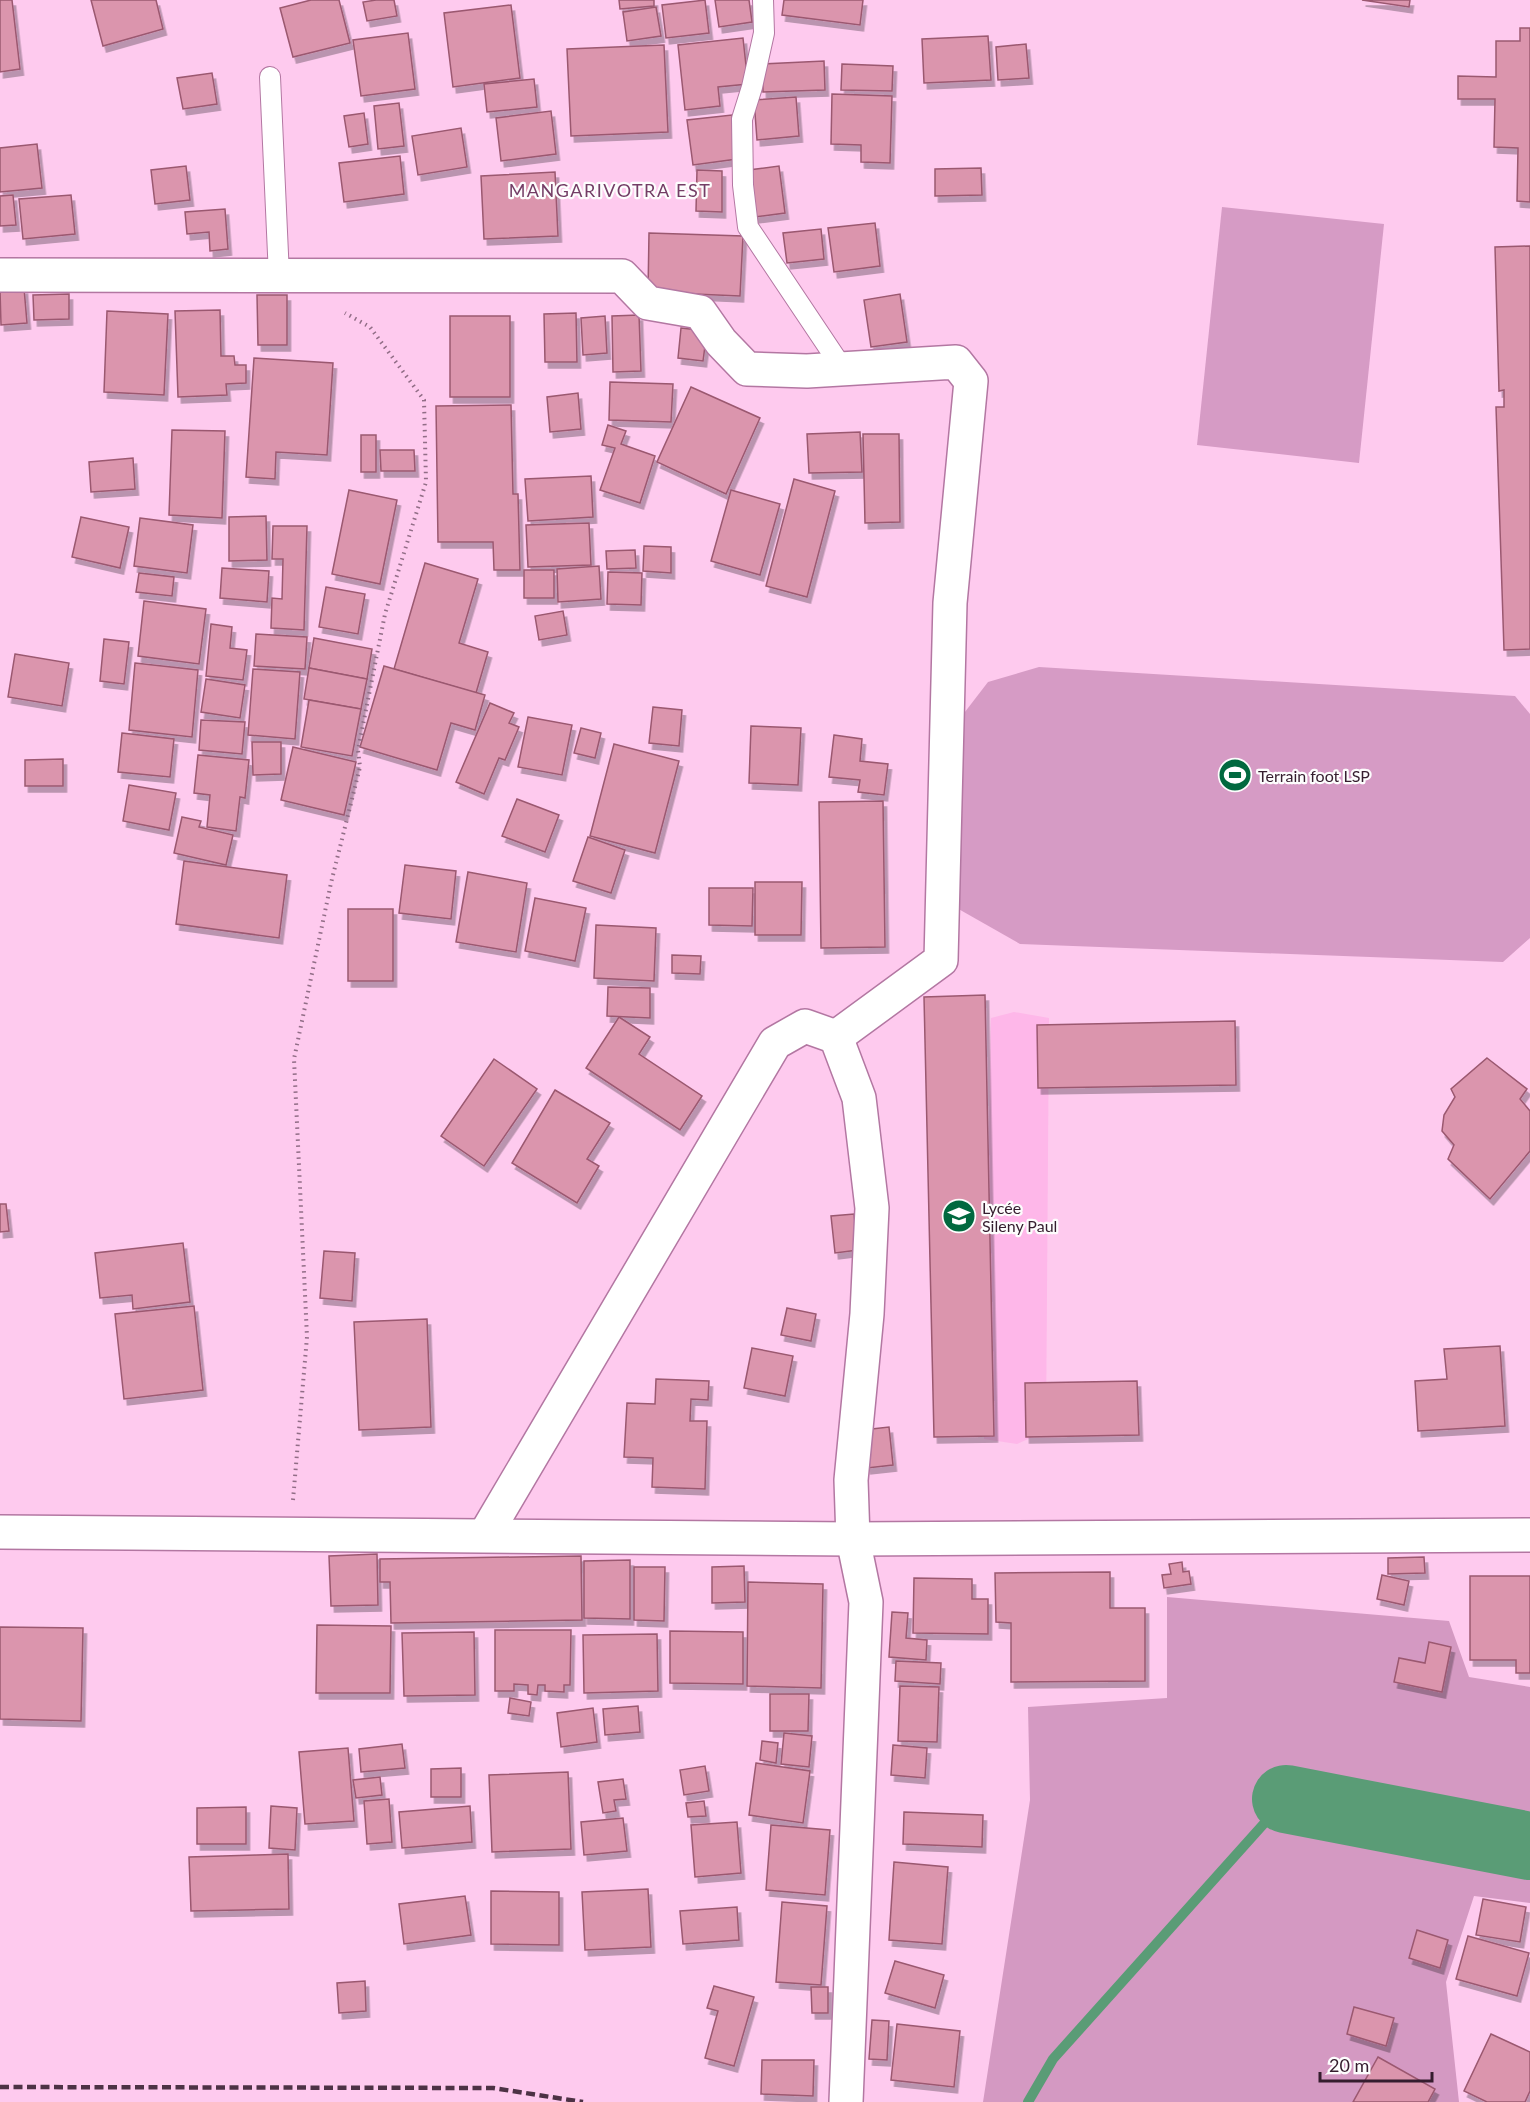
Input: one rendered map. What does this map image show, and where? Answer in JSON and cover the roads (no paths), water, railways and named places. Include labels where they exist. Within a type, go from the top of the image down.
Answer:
[{"type":"street","points":[[0,275],[622,276],[648,303],[700,312],[721,342],[747,369],[807,371],[956,362],[971,381],[950,603],[941,960],[836,1037]]},
{"type":"street","points":[[484,1535],[775,1043],[805,1026],[836,1037],[859,1098],[872,1208],[867,1314],[851,1480],[853,1539],[866,1602],[846,2102]]},
{"type":"street","points":[[0,1532],[853,1539],[1530,1534]]},
{"type":"lane","points":[[763,0],[764,33],[742,119],[743,185],[748,227],[843,369]]},
{"type":"lane","points":[[270,77],[279,276]]},
{"type":"waterway","points":[[1028,2102],[1053,2059],[1286,1799]]},
{"type":"waterway","points":[[1286,1799],[1530,1846]]},
{"type":"railway","points":[[0,2087],[493,2088],[583,2102]]},
{"type":"place","name":"Terrain foot LSP","points":[[1235,775]]},
{"type":"place","name":"Lycée Sileny Paul","points":[[959,1216]]},
{"type":"district","name":"MANGARIVOTRA EST","points":[[610,190]]}]
